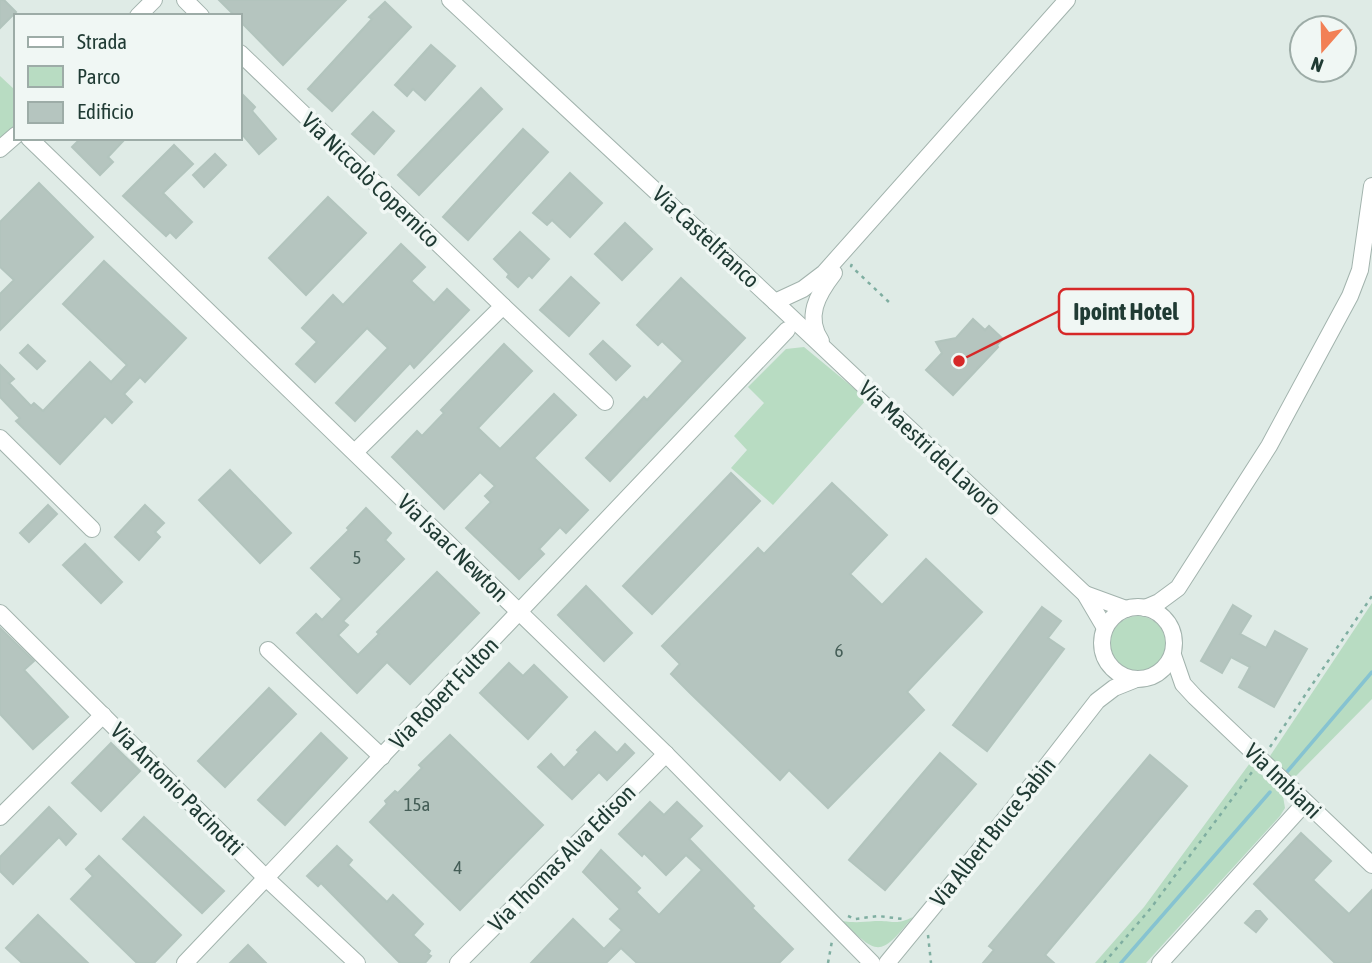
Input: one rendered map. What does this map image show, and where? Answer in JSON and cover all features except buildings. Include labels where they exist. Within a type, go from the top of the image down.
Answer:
[{"type":"street","points":[[140,14],[154,0]]},
{"type":"street","points":[[184,0],[199,14]]},
{"type":"street","name":"Via Castelfranco","points":[[450,0],[775,302],[815,281],[1067,0]]},
{"type":"street","name":"Via Niccolò Copernico","points":[[242,55],[605,402]]},
{"type":"street","points":[[0,149],[14,136]]},
{"type":"street","name":"Via Isaac Newton","points":[[31,140],[666,754],[872,963]]},
{"type":"street","points":[[1178,588],[1172,629],[1175,644],[1173,655],[1166,667],[1151,678],[1134,680],[1118,674],[1106,661],[1102,648],[1105,628],[1111,618],[1126,609],[1145,608],[1159,602],[1178,588],[1269,446],[1350,296],[1360,270],[1372,186]]},
{"type":"street","points":[[828,352],[812,324],[814,307],[819,294],[860,233]]},
{"type":"street","points":[[753,281],[774,287],[815,281]]},
{"type":"street","name":"Via Maestri del Lavoro","points":[[775,302],[1085,594],[1105,628]]},
{"type":"street","points":[[355,452],[503,306]]},
{"type":"street","name":"Via Robert Fulton","points":[[185,963],[787,330]]},
{"type":"street","points":[[0,438],[93,529]]},
{"type":"street","name":"Via Maestri del Lavoro","points":[[1085,594],[1126,609]]},
{"type":"street","points":[[1145,608],[1161,615],[1172,629]]},
{"type":"street","name":"Via Antonio Pacinotti","points":[[0,613],[267,879],[356,963]]},
{"type":"street","points":[[268,650],[382,757]]},
{"type":"street","name":"Via Imbiani","points":[[1173,655],[1183,684],[1195,697],[1372,865]]},
{"type":"street","name":"Via Albert Bruce Sabin","points":[[1097,701],[1106,661]]},
{"type":"street","name":"Via Imbiani","points":[[1151,678],[1180,688],[1195,697]]},
{"type":"street","name":"Via Albert Bruce Sabin","points":[[887,963],[1010,813],[1097,701],[1114,688],[1134,680]]},
{"type":"street","points":[[0,817],[103,715]]},
{"type":"street","name":"Via Thomas Alva Edison","points":[[458,963],[666,754]]},
{"type":"street","points":[[1160,963],[1305,803]]},
{"type":"path","points":[[858,255],[851,266],[892,305]]},
{"type":"path","points":[[1266,752],[1372,596]]},
{"type":"path","points":[[1104,963],[1167,886],[1255,768]]},
{"type":"path","points":[[845,915],[855,919],[878,916],[902,919],[909,916]]},
{"type":"path","points":[[929,928],[931,963]]},
{"type":"path","points":[[828,963],[832,940],[829,936]]},
{"type":"green space","points":[[0,76],[14,89],[14,139],[0,153]]},
{"type":"green space","points":[[804,347],[867,399],[773,505],[731,468],[747,450],[734,436],[764,403],[748,387],[786,349]]},
{"type":"green space","points":[[1372,603],[1372,699],[1292,780],[1270,756]]},
{"type":"green space","points":[[1138,616],[1149,618],[1158,624],[1164,633],[1164,655],[1158,664],[1149,670],[1138,672],[1127,670],[1118,664],[1112,655],[1110,644],[1112,633],[1118,624],[1127,618]]},
{"type":"green space","points":[[1250,763],[1283,796],[1285,808],[1280,816],[1146,963],[1095,963],[1144,907]]},
{"type":"green space","points":[[913,917],[893,939],[879,947],[864,941],[842,921],[898,922]]},
{"type":"waterway","points":[[1286,773],[1372,672]]},
{"type":"waterway","points":[[1121,963],[1270,792]]},
{"type":"place","name":"Ipoint Hotel","points":[[959,361]]}]
